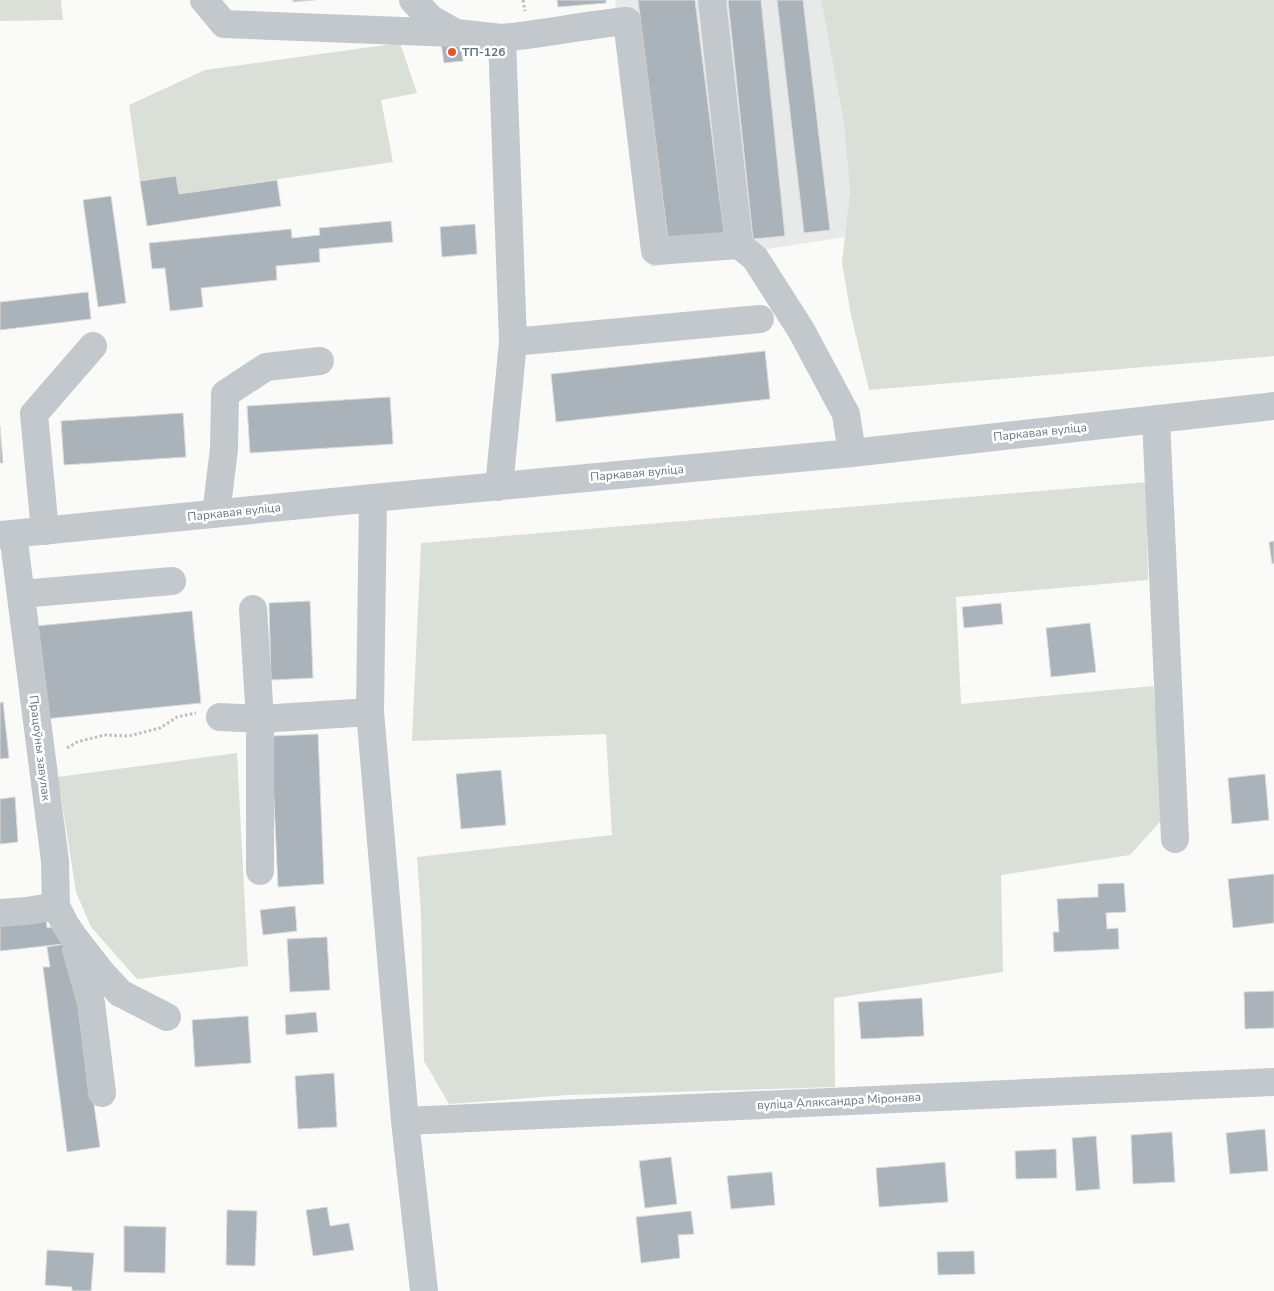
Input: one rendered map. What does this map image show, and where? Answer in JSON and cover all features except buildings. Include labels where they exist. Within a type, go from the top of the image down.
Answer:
[{"type":"street","points":[[204,0],[224,24],[456,33],[502,38],[531,36],[601,23],[627,21],[655,251],[738,246],[755,258],[801,330],[846,414],[852,453]]},
{"type":"street","points":[[413,0],[431,19],[456,33]]},
{"type":"street","points":[[712,0],[738,246]]},
{"type":"street","points":[[499,487],[513,342],[502,38]]},
{"type":"street","points":[[513,342],[760,319]]},
{"type":"street","points":[[45,531],[34,414],[93,346]]},
{"type":"street","points":[[216,514],[224,448],[225,394],[266,367],[320,361]]},
{"type":"street","name":"Паркавая вуліца","points":[[6,535],[852,453],[1274,406]]},
{"type":"street","points":[[1156,420],[1176,839]]},
{"type":"street","points":[[373,498],[370,712],[405,1121],[424,1291]]},
{"type":"street","name":"Працоўны завулак","points":[[6,535],[21,594],[55,861],[56,906]]},
{"type":"street","points":[[21,594],[172,581]]},
{"type":"street","points":[[252,609],[260,719],[260,871]]},
{"type":"street","points":[[220,717],[260,719],[370,712]]},
{"type":"street","points":[[0,913],[56,906],[73,936],[120,993],[167,1016]]},
{"type":"street","points":[[73,936],[91,1003],[102,1093]]},
{"type":"street","name":"вуліца Аляксандра Міронава","points":[[405,1121],[1274,1082]]},
{"type":"path","points":[[41,758],[61,752],[77,742],[104,735],[129,736],[160,728],[177,717],[202,711],[220,717]]},
{"type":"shaded area","points":[[0,0],[61,0],[63,20],[0,21]]},
{"type":"shaded area","points":[[615,0],[821,0],[844,124],[850,192],[845,237],[651,267]]},
{"type":"shaded area","points":[[821,0],[1274,0],[1274,356],[869,390],[851,315],[842,263],[850,192],[844,124]]},
{"type":"shaded area","points":[[400,43],[417,93],[381,100],[393,162],[179,194],[176,176],[140,181],[129,105],[205,70]]},
{"type":"shaded area","points":[[1146,482],[1148,580],[956,597],[961,704],[1153,686],[1167,814],[1130,855],[1001,875],[1003,972],[834,998],[835,1087],[568,1095],[449,1104],[424,1061],[421,913],[417,857],[612,835],[606,734],[412,741],[421,543]]},
{"type":"shaded area","points":[[237,753],[248,966],[137,979],[91,927],[76,892],[58,777]]},
{"type":"place","name":"ТП-126","points":[[452,52]]}]
